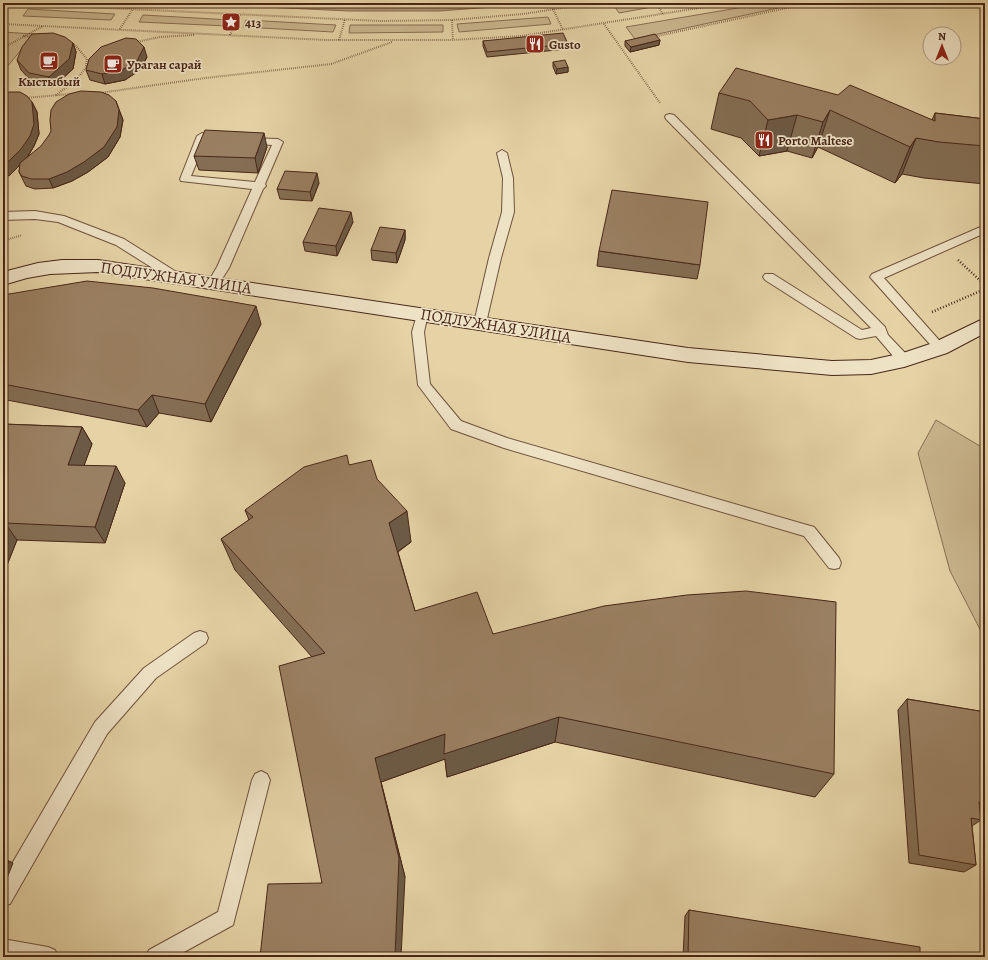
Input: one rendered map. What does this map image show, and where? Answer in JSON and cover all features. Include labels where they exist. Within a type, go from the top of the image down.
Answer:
[{"type":"street","name":"ПОДЛУЖНАЯ УЛИЦА","points":[[3,280],[41,267],[66,265],[98,266],[214,282],[688,355],[832,368],[871,367],[904,360],[940,348],[985,325]]},
{"type":"lane","points":[[670,117],[881,330],[882,336],[904,360]]},
{"type":"lane","points":[[214,282],[223,268],[260,186],[278,142],[202,136],[185,179],[260,186]]},
{"type":"lane","points":[[480,323],[495,258],[508,212],[508,178],[502,153]]},
{"type":"lane","points":[[3,216],[35,215],[60,219],[120,242],[174,276]]},
{"type":"lane","points":[[940,348],[876,277],[985,229]]},
{"type":"lane","points":[[769,277],[860,335],[881,330]]},
{"type":"lane","points":[[422,314],[418,332],[424,385],[456,425],[504,443],[809,531],[834,563]]},
{"type":"lane","points":[[3,897],[102,728],[150,673],[200,638]]},
{"type":"lane","points":[[156,957],[226,918],[261,780]]},
{"type":"lane","points":[[3,948],[48,957]]},
{"type":"path","points":[[3,3],[380,21],[452,20],[523,14],[594,3]]},
{"type":"path","points":[[656,3],[664,14]]},
{"type":"path","points":[[3,24],[339,40],[452,40],[521,36],[731,3]]},
{"type":"path","points":[[650,38],[810,3]]},
{"type":"path","points":[[120,29],[133,10]]},
{"type":"path","points":[[553,10],[564,30]]},
{"type":"path","points":[[230,35],[240,15]]},
{"type":"path","points":[[339,40],[346,19]]},
{"type":"path","points":[[452,20],[452,40]]},
{"type":"path","points":[[604,24],[670,117]]},
{"type":"path","points":[[3,48],[43,26]]},
{"type":"path","points":[[135,42],[160,37],[207,34]]},
{"type":"path","points":[[23,36],[38,38]]},
{"type":"path","points":[[97,93],[205,78],[277,72],[331,64],[396,40]]},
{"type":"path","points":[[70,44],[75,45],[86,59],[86,67]]},
{"type":"path","points":[[56,95],[75,81],[91,63]]},
{"type":"path","points":[[18,99],[76,94]]},
{"type":"shaded area","points":[[638,3],[648,3],[652,7],[619,13],[615,7]]},
{"type":"shaded area","points":[[767,3],[801,3],[635,39],[626,27]]},
{"type":"shaded area","points":[[28,9],[115,14],[111,20],[23,16]]},
{"type":"shaded area","points":[[143,15],[231,20],[228,26],[139,22]]},
{"type":"shaded area","points":[[548,17],[551,24],[459,32],[457,24]]},
{"type":"shaded area","points":[[246,20],[336,25],[333,32],[243,27]]},
{"type":"shaded area","points":[[350,25],[443,25],[443,32],[349,33]]},
{"type":"shaded area","points":[[3,32],[34,34],[3,72]]},
{"type":"shaded area","points":[[936,420],[985,449],[985,639],[950,571],[918,453]]},
{"type":"water","points":[[179,3],[548,3],[439,11],[349,11]]},
{"type":"building","points":[[53,33],[65,37],[73,43],[69,59],[49,77],[29,73],[17,60],[22,47],[32,34]]},
{"type":"building","points":[[563,33],[568,44],[487,52],[483,41]]},
{"type":"building","points":[[655,34],[660,40],[631,47],[625,41]]},
{"type":"building","points":[[126,38],[136,39],[144,47],[137,61],[122,70],[102,74],[86,70],[89,59],[101,47]]},
{"type":"building","points":[[565,60],[568,67],[557,69],[553,62]]},
{"type":"building","points":[[736,68],[838,95],[850,85],[935,121],[935,113],[985,119],[985,146],[939,142],[916,138],[910,147],[830,110],[823,122],[797,115],[768,120],[750,101],[719,93]]},
{"type":"building","points":[[81,91],[101,92],[109,95],[116,101],[119,110],[117,127],[104,147],[84,162],[67,172],[49,179],[31,179],[22,176],[19,172],[20,163],[41,146],[51,131],[51,110],[56,102],[69,94]]},
{"type":"building","points":[[9,92],[20,92],[27,96],[32,102],[34,124],[30,136],[21,149],[3,166],[3,94]]},
{"type":"building","points":[[205,130],[264,133],[255,158],[194,156]]},
{"type":"building","points":[[285,171],[317,173],[310,192],[277,189]]},
{"type":"building","points":[[612,190],[708,202],[700,265],[599,251]]},
{"type":"building","points":[[319,208],[351,212],[336,246],[303,242]]},
{"type":"building","points":[[380,227],[405,230],[396,253],[371,250]]},
{"type":"building","points":[[87,281],[153,288],[256,306],[205,404],[152,395],[138,410],[3,384],[3,295]]},
{"type":"building","points":[[3,424],[82,427],[68,465],[116,466],[95,527],[5,523],[3,528]]},
{"type":"building","points":[[347,455],[349,465],[371,460],[377,479],[407,511],[389,523],[415,611],[477,592],[493,634],[604,606],[687,595],[746,591],[836,602],[834,774],[559,717],[444,754],[445,734],[375,758],[399,858],[395,957],[260,957],[268,884],[322,883],[279,666],[325,653],[221,539],[253,517],[245,510],[304,467]]},
{"type":"building","points":[[907,699],[985,712],[985,803],[979,802],[981,820],[971,818],[976,865],[919,855]]},
{"type":"building","points":[[3,860],[9,861],[3,875]]},
{"type":"building","points":[[689,910],[920,947],[920,957],[688,957]]},
{"type":"place","name":"413","points":[[231,22]]},
{"type":"place","name":"Gusto","points":[[535,44]]},
{"type":"place","name":"Кыстыбый","points":[[49,61]]},
{"type":"place","name":"Ураган сарай","points":[[113,64]]},
{"type":"place","name":"Porto Maltese","points":[[764,140]]}]
